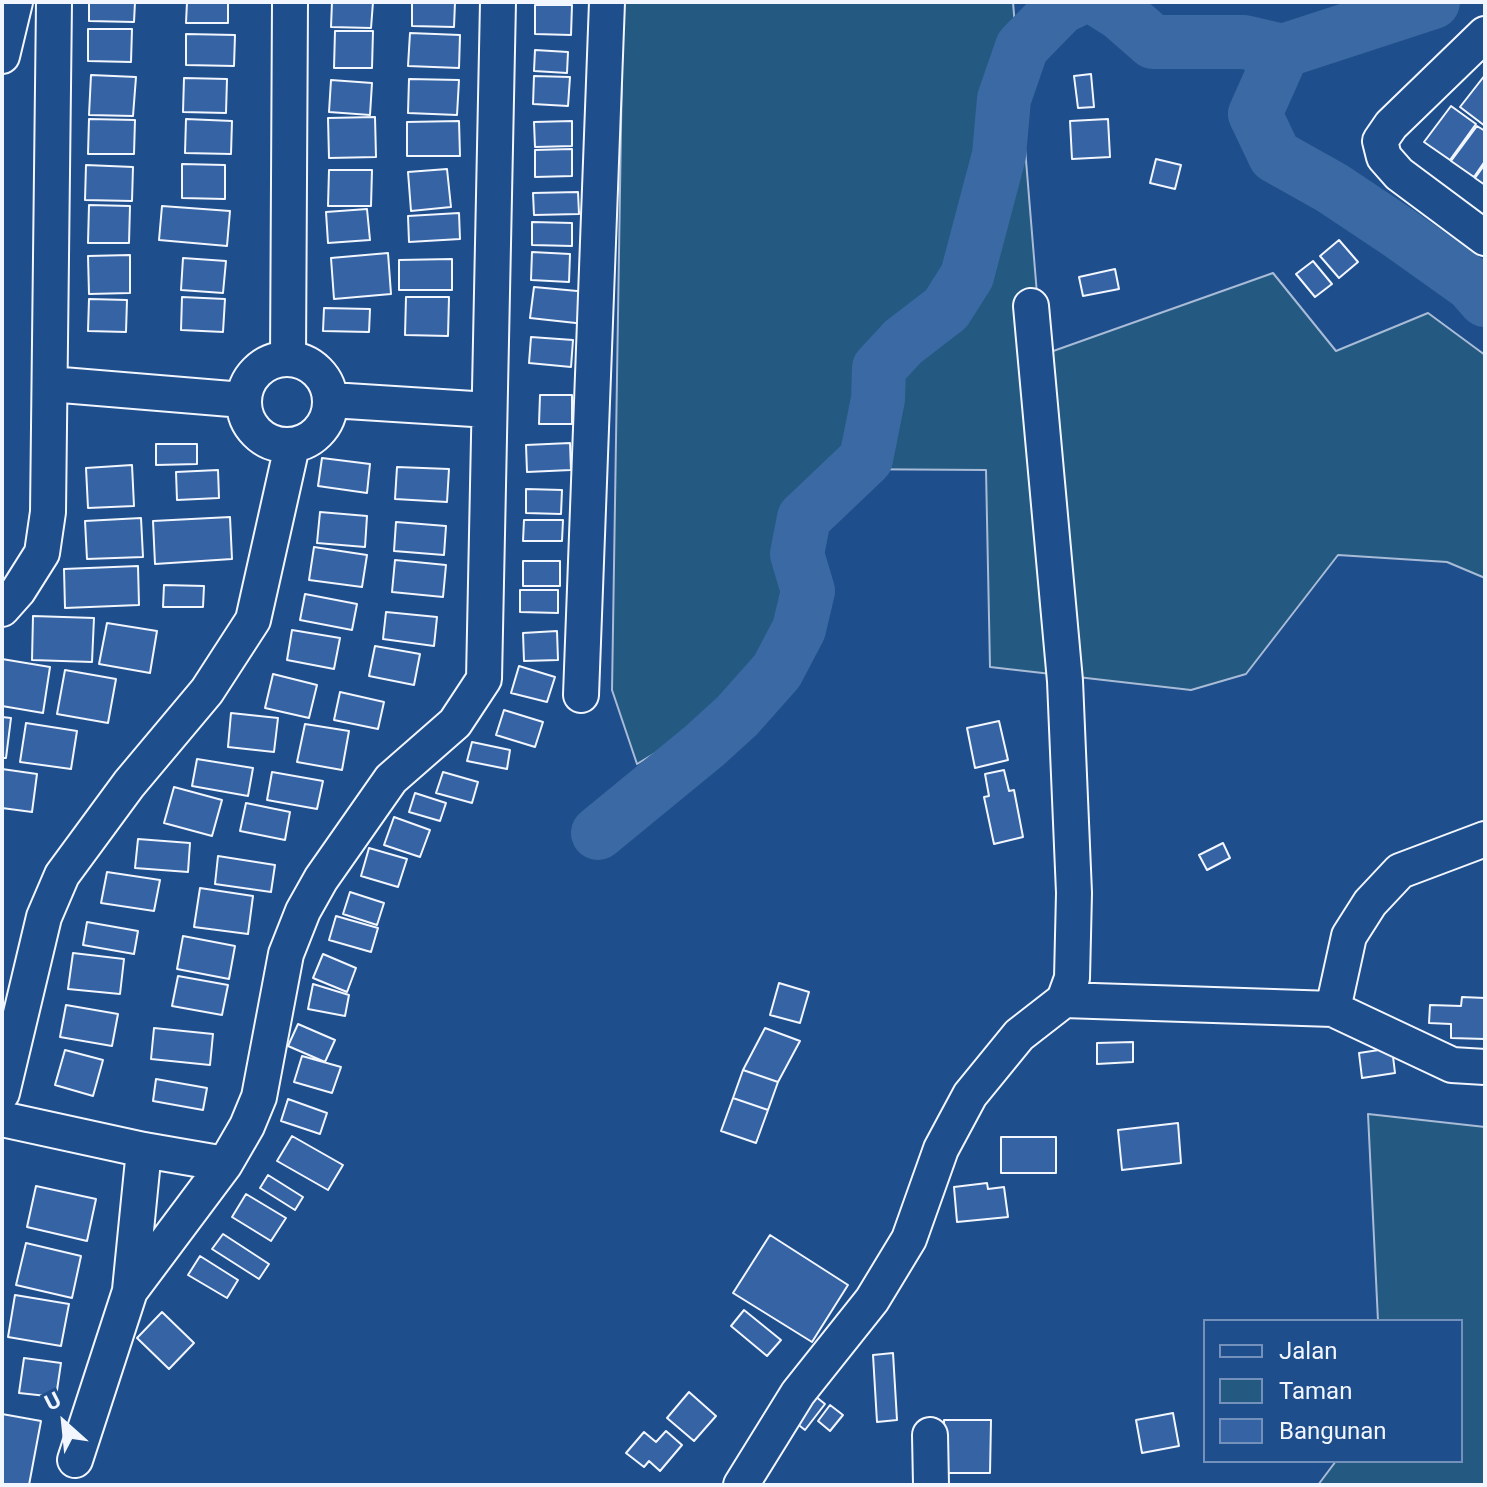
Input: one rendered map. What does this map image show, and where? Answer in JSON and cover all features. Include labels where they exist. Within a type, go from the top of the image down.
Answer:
[{"type":"street","points":[[2,56],[15,2]]},
{"type":"street","points":[[2,609],[18,591],[42,553],[48,512],[54,2]]},
{"type":"street","points":[[288,358],[290,2]]},
{"type":"street","points":[[130,1291],[225,1164],[247,1126],[259,1097],[286,954],[303,911],[338,853],[391,779],[455,723],[484,679],[498,2]]},
{"type":"street","points":[[581,695],[607,2]]},
{"type":"street","points":[[1485,34],[1391,125],[1380,141],[1384,157],[1399,174],[1485,238]]},
{"type":"street","points":[[741,1485],[798,1393],[872,1300],[903,1250],[941,1149],[970,1095],[1019,1035],[1064,1000],[1072,978],[1075,954],[1065,681],[1031,306]]},
{"type":"street","points":[[288,358],[315,368],[328,385],[331,400],[329,415],[313,437],[292,446],[273,443],[257,434],[245,414],[243,400],[245,388],[254,374],[274,360],[288,358]]},
{"type":"street","points":[[50,384],[243,400]]},
{"type":"street","points":[[331,400],[489,410]]},
{"type":"street","points":[[2,1093],[44,917],[62,875],[129,784],[207,691],[253,620],[292,446]]},
{"type":"street","points":[[1333,1009],[1349,936],[1370,903],[1400,871],[1485,839]]},
{"type":"street","points":[[1064,1000],[1333,1009],[1452,1065],[1485,1067]]},
{"type":"street","points":[[2,1119],[225,1164]]},
{"type":"street","points":[[75,1460],[130,1291],[144,1150]]},
{"type":"street","points":[[930,1435],[931,1485]]},
{"type":"green space","points":[[623,2],[1013,2],[1042,355],[1273,273],[1336,351],[1428,313],[1485,355],[1485,578],[1447,562],[1338,555],[1246,674],[1191,690],[990,667],[986,470],[836,469],[752,694],[637,764],[612,690]]},
{"type":"green space","points":[[1368,1114],[1485,1127],[1485,1485],[1318,1485],[1334,1463],[1463,1463],[1463,1319],[1378,1319]]},
{"type":"building","points":[[89,2],[135,2],[134,22],[89,21]]},
{"type":"building","points":[[187,2],[228,2],[228,23],[186,23]]},
{"type":"building","points":[[332,2],[373,2],[371,28],[331,27]]},
{"type":"building","points":[[412,2],[455,2],[454,27],[412,26]]},
{"type":"building","points":[[535,5],[572,5],[571,35],[535,34]]},
{"type":"building","points":[[88,29],[132,29],[131,62],[88,61]]},
{"type":"building","points":[[335,31],[373,31],[372,68],[334,68]]},
{"type":"building","points":[[410,33],[460,35],[459,68],[408,66]]},
{"type":"building","points":[[186,34],[235,35],[234,66],[186,65]]},
{"type":"building","points":[[535,50],[568,52],[567,73],[534,71]]},
{"type":"building","points":[[1091,74],[1094,107],[1078,108],[1074,76]]},
{"type":"building","points":[[91,75],[136,77],[133,116],[89,115]]},
{"type":"building","points":[[1485,75],[1485,126],[1460,107]]},
{"type":"building","points":[[534,76],[570,77],[568,106],[533,104]]},
{"type":"building","points":[[184,78],[227,79],[226,113],[183,112]]},
{"type":"building","points":[[409,79],[459,80],[457,115],[408,113]]},
{"type":"building","points":[[331,80],[372,83],[370,115],[329,112]]},
{"type":"building","points":[[1451,106],[1476,124],[1450,160],[1424,142]]},
{"type":"building","points":[[375,117],[376,157],[329,158],[328,118]]},
{"type":"building","points":[[89,119],[135,120],[134,154],[88,154]]},
{"type":"building","points":[[186,119],[232,121],[231,154],[185,153]]},
{"type":"building","points":[[1108,119],[1110,157],[1072,159],[1070,121]]},
{"type":"building","points":[[459,121],[460,156],[407,156],[407,122]]},
{"type":"building","points":[[572,121],[572,146],[535,147],[534,122]]},
{"type":"building","points":[[1477,126],[1485,131],[1485,161],[1474,177],[1451,161]]},
{"type":"building","points":[[572,149],[572,176],[535,177],[535,150]]},
{"type":"building","points":[[1156,159],[1181,165],[1175,189],[1150,183]]},
{"type":"building","points":[[182,164],[225,165],[225,199],[182,198]]},
{"type":"building","points":[[1485,164],[1485,185],[1475,178]]},
{"type":"building","points":[[86,165],[133,167],[132,201],[85,200]]},
{"type":"building","points":[[447,169],[451,207],[411,211],[408,172]]},
{"type":"building","points":[[329,170],[372,170],[371,206],[328,206]]},
{"type":"building","points":[[578,192],[579,214],[534,215],[533,193]]},
{"type":"building","points":[[89,205],[130,206],[129,243],[88,243]]},
{"type":"building","points":[[162,206],[230,211],[227,246],[159,240]]},
{"type":"building","points":[[367,209],[370,240],[328,243],[326,212]]},
{"type":"building","points":[[459,213],[460,239],[409,242],[408,216]]},
{"type":"building","points":[[532,222],[572,223],[572,246],[532,245]]},
{"type":"building","points":[[1339,240],[1358,262],[1339,278],[1320,256]]},
{"type":"building","points":[[532,252],[570,254],[569,282],[531,280]]},
{"type":"building","points":[[388,253],[391,294],[334,299],[331,258]]},
{"type":"building","points":[[130,255],[130,293],[89,294],[88,256]]},
{"type":"building","points":[[183,258],[226,261],[223,293],[181,290]]},
{"type":"building","points":[[452,259],[452,290],[399,290],[399,260]]},
{"type":"building","points":[[1313,261],[1332,284],[1315,297],[1296,274]]},
{"type":"building","points":[[1115,269],[1119,289],[1083,296],[1079,277]]},
{"type":"building","points":[[534,287],[588,292],[585,324],[530,318]]},
{"type":"building","points":[[182,297],[225,299],[223,332],[181,330]]},
{"type":"building","points":[[406,297],[449,297],[448,336],[405,335]]},
{"type":"building","points":[[89,299],[127,300],[126,332],[88,331]]},
{"type":"building","points":[[324,308],[370,309],[369,332],[323,331]]},
{"type":"building","points":[[531,337],[573,340],[571,367],[529,363]]},
{"type":"building","points":[[540,395],[572,395],[572,424],[539,424]]},
{"type":"building","points":[[570,443],[571,470],[527,472],[526,445]]},
{"type":"building","points":[[156,444],[197,444],[197,464],[156,465]]},
{"type":"building","points":[[322,458],[370,464],[367,493],[318,486]]},
{"type":"building","points":[[132,465],[134,506],[88,508],[86,468]]},
{"type":"building","points":[[397,467],[449,469],[447,502],[395,499]]},
{"type":"building","points":[[218,470],[219,498],[177,500],[176,472]]},
{"type":"building","points":[[526,489],[562,490],[561,514],[526,513]]},
{"type":"building","points":[[320,512],[367,516],[365,547],[317,543]]},
{"type":"building","points":[[230,517],[232,559],[155,564],[153,521]]},
{"type":"building","points":[[141,518],[143,557],[87,559],[85,521]]},
{"type":"building","points":[[524,520],[563,520],[562,541],[523,541]]},
{"type":"building","points":[[396,522],[446,526],[444,555],[394,551]]},
{"type":"building","points":[[314,547],[367,555],[362,587],[309,580]]},
{"type":"building","points":[[395,560],[446,565],[443,597],[392,592]]},
{"type":"building","points":[[523,561],[560,561],[560,586],[523,586]]},
{"type":"building","points":[[138,566],[139,605],[65,608],[64,569]]},
{"type":"building","points":[[164,585],[204,586],[203,607],[163,607]]},
{"type":"building","points":[[520,590],[558,590],[558,613],[520,612]]},
{"type":"building","points":[[305,594],[357,604],[352,630],[300,620]]},
{"type":"building","points":[[386,612],[437,617],[434,646],[383,639]]},
{"type":"building","points":[[33,616],[94,618],[92,662],[32,660]]},
{"type":"building","points":[[107,623],[157,631],[150,673],[99,664]]},
{"type":"building","points":[[292,630],[340,638],[334,669],[287,660]]},
{"type":"building","points":[[557,631],[558,660],[524,661],[523,633]]},
{"type":"building","points":[[375,646],[420,654],[414,685],[369,676]]},
{"type":"building","points":[[2,659],[50,667],[43,713],[2,706]]},
{"type":"building","points":[[519,666],[555,677],[547,702],[511,693]]},
{"type":"building","points":[[65,670],[116,679],[108,723],[57,714]]},
{"type":"building","points":[[273,674],[317,685],[309,718],[265,708]]},
{"type":"building","points":[[340,692],[384,702],[378,729],[334,720]]},
{"type":"building","points":[[504,710],[543,722],[535,747],[496,735]]},
{"type":"building","points":[[231,713],[278,718],[274,752],[228,747]]},
{"type":"building","points":[[2,717],[11,718],[6,758],[2,758]]},
{"type":"building","points":[[999,721],[1008,760],[975,768],[967,728]]},
{"type":"building","points":[[26,723],[77,731],[71,769],[20,762]]},
{"type":"building","points":[[305,724],[349,731],[342,770],[297,762]]},
{"type":"building","points":[[472,742],[510,750],[507,769],[467,761]]},
{"type":"building","points":[[197,759],[253,768],[248,796],[192,786]]},
{"type":"building","points":[[2,769],[37,774],[32,812],[2,808]]},
{"type":"building","points":[[1004,770],[1009,791],[1014,790],[1023,837],[994,844],[984,797],[989,796],[985,774]]},
{"type":"building","points":[[272,772],[323,781],[317,809],[267,800]]},
{"type":"building","points":[[443,772],[478,782],[472,803],[436,793]]},
{"type":"building","points":[[174,787],[222,800],[212,836],[164,823]]},
{"type":"building","points":[[415,793],[446,803],[440,821],[409,812]]},
{"type":"building","points":[[246,803],[290,812],[285,840],[240,831]]},
{"type":"building","points":[[394,817],[430,830],[420,857],[384,845]]},
{"type":"building","points":[[138,839],[190,843],[188,872],[135,868]]},
{"type":"building","points":[[1223,843],[1230,858],[1207,870],[1199,855]]},
{"type":"building","points":[[369,848],[407,859],[398,887],[361,876]]},
{"type":"building","points":[[218,856],[275,865],[271,892],[215,884]]},
{"type":"building","points":[[107,872],[160,880],[154,911],[101,903]]},
{"type":"building","points":[[200,888],[253,896],[248,934],[194,927]]},
{"type":"building","points":[[350,892],[384,903],[377,925],[343,914]]},
{"type":"building","points":[[336,916],[378,928],[371,952],[329,940]]},
{"type":"building","points":[[87,922],[138,931],[134,954],[83,945]]},
{"type":"building","points":[[183,936],[235,946],[229,979],[177,969]]},
{"type":"building","points":[[73,953],[124,959],[120,994],[68,989]]},
{"type":"building","points":[[323,954],[356,968],[347,992],[313,978]]},
{"type":"building","points":[[178,976],[228,985],[222,1015],[172,1006]]},
{"type":"building","points":[[779,983],[809,992],[800,1023],[770,1015]]},
{"type":"building","points":[[313,984],[349,995],[345,1016],[308,1009]]},
{"type":"building","points":[[1462,997],[1485,998],[1485,1039],[1451,1038],[1451,1024],[1429,1023],[1430,1005],[1461,1006]]},
{"type":"building","points":[[66,1005],[118,1014],[112,1046],[60,1037]]},
{"type":"building","points":[[298,1024],[335,1040],[325,1062],[288,1046]]},
{"type":"building","points":[[154,1028],[213,1034],[210,1065],[151,1059]]},
{"type":"building","points":[[765,1028],[800,1041],[778,1082],[743,1070]]},
{"type":"building","points":[[1133,1042],[1133,1062],[1097,1064],[1097,1043]]},
{"type":"building","points":[[1392,1048],[1395,1073],[1362,1078],[1359,1053]]},
{"type":"building","points":[[65,1050],[103,1060],[93,1096],[55,1085]]},
{"type":"building","points":[[302,1056],[341,1067],[332,1093],[294,1082]]},
{"type":"building","points":[[743,1070],[778,1082],[768,1110],[733,1098]]},
{"type":"building","points":[[156,1079],[207,1088],[203,1110],[153,1101]]},
{"type":"building","points":[[733,1098],[768,1110],[756,1143],[721,1131]]},
{"type":"building","points":[[288,1099],[327,1113],[320,1134],[281,1121]]},
{"type":"building","points":[[1178,1123],[1181,1163],[1122,1170],[1118,1130]]},
{"type":"building","points":[[292,1136],[343,1165],[328,1190],[277,1161]]},
{"type":"building","points":[[1001,1137],[1056,1137],[1056,1173],[1001,1173]]},
{"type":"building","points":[[268,1175],[303,1197],[295,1210],[260,1188]]},
{"type":"building","points":[[987,1183],[988,1189],[1004,1187],[1008,1217],[957,1222],[954,1187]]},
{"type":"building","points":[[36,1186],[96,1199],[87,1241],[27,1227]]},
{"type":"building","points":[[246,1194],[286,1218],[271,1241],[232,1217]]},
{"type":"building","points":[[223,1234],[269,1264],[259,1279],[212,1249]]},
{"type":"building","points":[[770,1235],[848,1285],[812,1342],[733,1293]]},
{"type":"building","points":[[26,1243],[81,1256],[72,1298],[16,1285]]},
{"type":"building","points":[[200,1256],[238,1280],[227,1298],[188,1275]]},
{"type":"building","points":[[15,1295],[69,1304],[61,1346],[8,1337]]},
{"type":"building","points":[[744,1310],[781,1340],[767,1356],[731,1326]]},
{"type":"building","points":[[162,1312],[194,1343],[169,1369],[137,1338]]},
{"type":"building","points":[[893,1353],[897,1420],[877,1422],[873,1355]]},
{"type":"building","points":[[24,1358],[61,1363],[56,1397],[19,1393]]},
{"type":"building","points":[[689,1392],[716,1416],[694,1441],[667,1418]]},
{"type":"building","points":[[815,1396],[825,1404],[805,1430],[795,1422]]},
{"type":"building","points":[[830,1405],[843,1415],[830,1431],[818,1421]]},
{"type":"building","points":[[1173,1413],[1179,1446],[1142,1453],[1136,1420]]},
{"type":"building","points":[[2,1414],[41,1421],[29,1485],[2,1485]]},
{"type":"building","points":[[944,1420],[991,1420],[990,1473],[944,1473]]},
{"type":"building","points":[[666,1431],[682,1445],[660,1471],[649,1461],[644,1467],[626,1453],[644,1432],[656,1442]]},
{"type":"waterway","points":[[598,833],[704,746],[737,716],[777,671],[799,629],[808,591],[797,554],[804,518],[866,459],[878,399],[879,368],[903,342],[946,309],[967,276],[999,155],[1004,99],[1022,47],[1061,7],[1072,2]]},
{"type":"waterway","points":[[1102,2],[1153,42],[1244,42],[1283,51],[1433,2]]},
{"type":"waterway","points":[[1283,51],[1255,114],[1275,156],[1332,188],[1398,232],[1471,284],[1485,300]]}]
